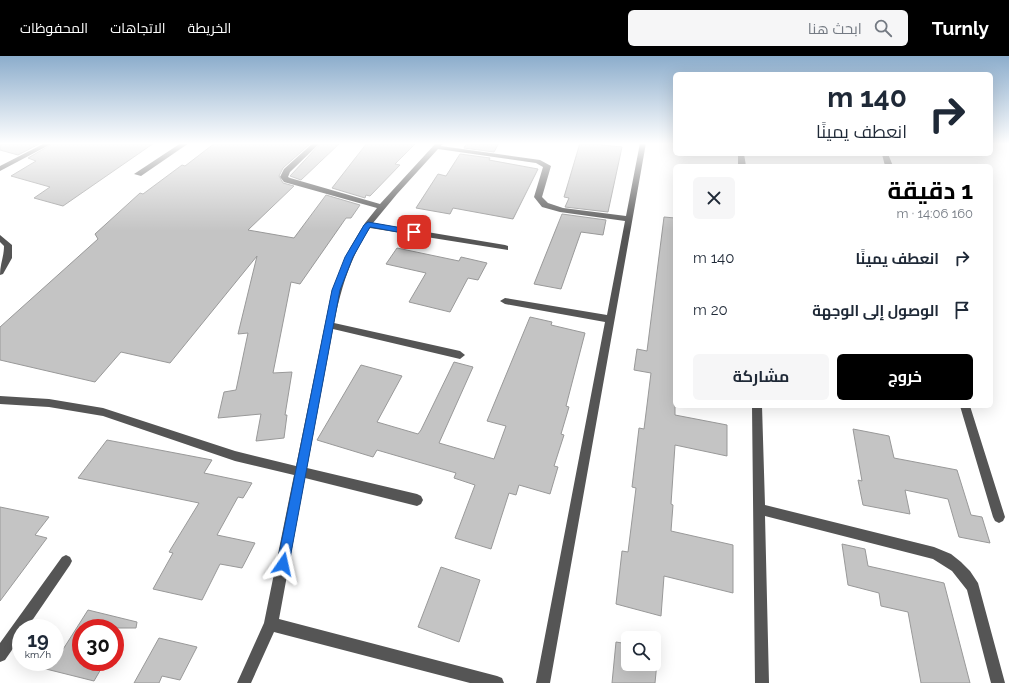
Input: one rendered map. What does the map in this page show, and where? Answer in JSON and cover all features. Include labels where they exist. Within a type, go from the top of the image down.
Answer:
[{"type":"street","points":[[286,172],[284,178],[287,180],[382,207]]},
{"type":"street","points":[[244,683],[271,624],[336,290],[349,257],[368,225],[413,172]]},
{"type":"street","points":[[545,172],[538,197],[545,204],[563,210],[629,220]]},
{"type":"street","points":[[543,683],[638,172]]},
{"type":"street","points":[[368,225],[505,248]]},
{"type":"street","points":[[0,238],[8,245],[8,258],[0,272]]},
{"type":"street","points":[[505,301],[610,319]]},
{"type":"street","points":[[329,324],[460,354]]},
{"type":"street","points":[[0,400],[49,403],[103,412],[235,456],[300,473],[417,500]]},
{"type":"street","points":[[757,408],[762,683]]},
{"type":"street","points":[[966,408],[999,517]]},
{"type":"street","points":[[760,509],[946,557],[968,578],[973,588],[998,683]]},
{"type":"street","points":[[0,655],[66,561]]},
{"type":"street","points":[[271,624],[497,683]]},
{"type":"building","points":[[17,172],[112,172],[63,206],[34,198],[50,187],[11,176]]},
{"type":"building","points":[[172,172],[281,172],[279,176],[283,183],[294,186],[248,230],[294,238],[326,195],[360,205],[351,218],[346,218],[300,284],[291,282],[273,373],[292,372],[285,415],[287,415],[284,438],[256,441],[261,414],[218,418],[224,392],[236,390],[248,333],[238,334],[257,256],[170,363],[121,352],[95,382],[0,360],[0,327],[98,239],[95,234],[140,193],[143,194]]},
{"type":"building","points":[[294,172],[309,172],[301,180],[290,176]]},
{"type":"building","points":[[344,172],[393,172],[370,196],[366,195],[365,198],[332,188]]},
{"type":"building","points":[[448,172],[536,172],[513,219],[453,208],[450,214],[416,208],[438,174],[446,176]]},
{"type":"building","points":[[571,172],[617,172],[608,212],[565,207],[569,198],[564,197]]},
{"type":"building","points":[[562,214],[606,220],[603,235],[581,232],[561,289],[534,284]]},
{"type":"building","points":[[664,217],[673,218],[673,408],[675,408],[675,415],[727,425],[727,456],[675,445],[671,504],[673,505],[671,531],[733,545],[733,593],[664,576],[661,616],[616,604],[622,551],[628,552],[636,488],[632,487],[639,428],[644,429],[651,373],[634,370],[637,349],[647,351]]},
{"type":"building","points":[[397,248],[459,261],[461,257],[487,263],[478,280],[468,278],[450,312],[409,302],[426,273],[386,264]]},
{"type":"building","points":[[530,317],[552,322],[551,325],[585,333],[566,406],[569,407],[561,434],[564,435],[554,466],[558,467],[550,494],[519,485],[516,495],[509,493],[491,549],[455,538],[475,485],[454,478],[456,473],[377,450],[373,457],[317,440],[361,365],[402,376],[377,422],[418,434],[454,362],[473,367],[439,443],[494,459],[506,426],[487,421]]},
{"type":"building","points":[[853,429],[889,436],[894,458],[957,470],[971,515],[982,517],[990,543],[959,537],[948,499],[905,490],[910,514],[863,505],[858,480],[862,481]]},
{"type":"building","points":[[107,440],[212,460],[204,473],[252,483],[243,498],[238,497],[217,535],[255,543],[242,568],[220,564],[202,600],[153,589],[173,553],[169,552],[199,503],[78,478]]},
{"type":"building","points":[[0,507],[49,517],[35,535],[47,538],[0,601]]},
{"type":"building","points":[[842,544],[865,549],[868,566],[944,583],[970,683],[921,683],[908,612],[881,606],[879,593],[848,585]]},
{"type":"building","points":[[441,567],[480,580],[459,642],[418,627]]},
{"type":"building","points":[[88,610],[137,622],[136,628],[124,628],[124,619],[82,619]]},
{"type":"building","points":[[72,635],[72,671],[100,671],[94,681],[54,671],[64,671],[64,648]]},
{"type":"building","points":[[159,638],[197,647],[180,680],[162,676],[159,683],[134,683]]},
{"type":"building","points":[[616,642],[621,643],[621,671],[656,671],[655,683],[612,683]]},
{"type":"route","points":[[283,564],[336,290],[349,257],[368,225],[414,232]]}]
